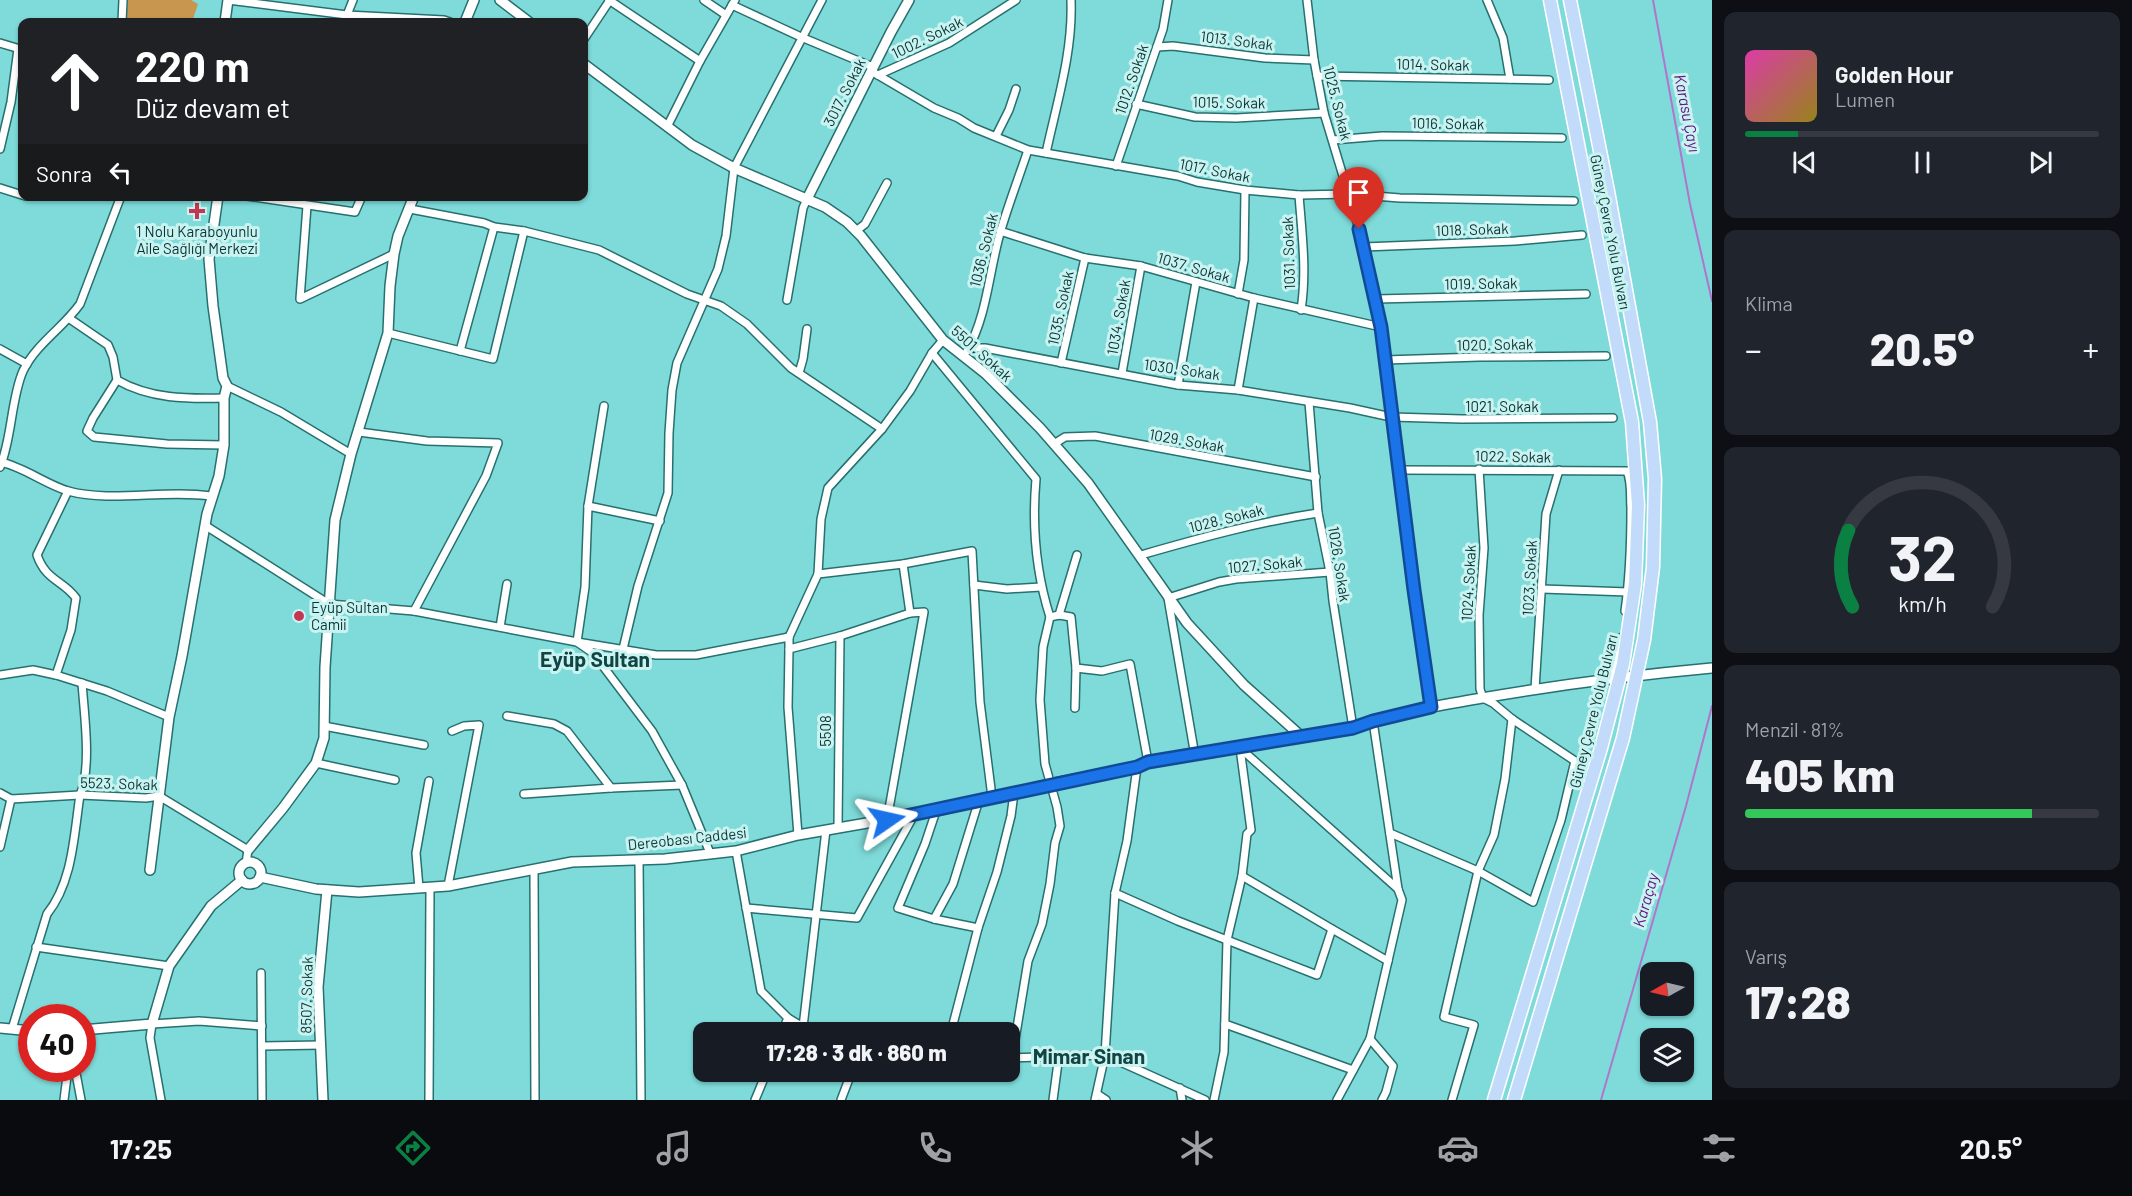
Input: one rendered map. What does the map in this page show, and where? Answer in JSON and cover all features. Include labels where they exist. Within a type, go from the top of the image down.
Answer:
[{"type":"highway","name":"Güney Çevre Yolu Bulvarı","points":[[1494,1100],[1602,748],[1635,584],[1638,505],[1632,422],[1550,0]]},
{"type":"highway","name":"Güney Çevre Yolu Bulvarı","points":[[1514,1100],[1623,738],[1646,630],[1653,567],[1655,479],[1653,448],[1640,360],[1570,0]]},
{"type":"street","points":[[122,18],[123,0]]},
{"type":"street","points":[[226,18],[228,0],[347,15],[405,18]]},
{"type":"street","points":[[346,18],[353,0]]},
{"type":"street","points":[[467,18],[474,0]]},
{"type":"street","points":[[500,0],[525,18]]},
{"type":"street","points":[[588,33],[609,0],[700,61]]},
{"type":"street","points":[[704,0],[726,15]]},
{"type":"street","points":[[623,649],[638,586],[668,493],[672,390],[677,363],[718,269],[726,236],[734,168],[822,0]]},
{"type":"street","name":"3017. Sokak","points":[[807,199],[909,0]]},
{"type":"street","name":"1002. Sokak","points":[[874,71],[949,43],[1016,0]]},
{"type":"street","points":[[1046,153],[1065,70],[1072,25],[1071,0]]},
{"type":"street","name":"1012. Sokak","points":[[1116,166],[1157,47],[1168,0]]},
{"type":"street","name":"1025. Sokak","points":[[1308,0],[1314,60],[1324,113],[1364,247],[1381,327],[1391,417],[1431,707]]},
{"type":"street","points":[[1487,0],[1503,38],[1510,79]]},
{"type":"street","points":[[667,127],[733,2]]},
{"type":"street","name":"1017. Sokak","points":[[733,2],[874,71],[934,108],[974,128],[1028,150],[1245,190],[1299,195],[1349,194],[1400,198],[1574,201]]},
{"type":"street","points":[[0,43],[18,48]]},
{"type":"street","name":"1013. Sokak","points":[[1157,47],[1173,46],[1265,58],[1314,60]]},
{"type":"street","points":[[0,149],[18,61]]},
{"type":"street","name":"5501. Sokak","points":[[588,66],[692,145],[734,168],[838,214],[856,231],[943,340],[966,352],[1054,444],[1094,490],[1187,623],[1244,685],[1302,737]]},
{"type":"street","name":"1014. Sokak","points":[[1317,76],[1549,80]]},
{"type":"street","points":[[996,136],[1016,89]]},
{"type":"street","name":"1015. Sokak","points":[[1136,104],[1195,117],[1236,118],[1324,113]]},
{"type":"street","name":"1016. Sokak","points":[[1333,140],[1382,136],[1562,138]]},
{"type":"street","name":"1036. Sokak","points":[[966,352],[974,338],[992,274],[1000,231],[1028,150]]},
{"type":"street","points":[[856,231],[865,224],[887,183]]},
{"type":"street","points":[[0,188],[18,194]]},
{"type":"street","points":[[1238,294],[1244,260],[1245,190]]},
{"type":"street","name":"1031. Sokak","points":[[1299,195],[1305,261],[1301,310]]},
{"type":"street","points":[[787,300],[803,208],[807,199]]},
{"type":"street","points":[[119,201],[80,304],[70,319],[33,353],[22,374],[1,464],[68,491],[128,496],[165,493],[211,496]]},
{"type":"street","points":[[150,870],[169,717],[211,496],[219,476],[224,445],[226,386],[213,306],[209,259],[217,201]]},
{"type":"street","points":[[277,201],[355,212],[360,201]]},
{"type":"street","points":[[242,880],[239,870],[246,863],[248,850],[316,763],[324,738],[335,520],[351,454],[388,333],[394,254],[412,201]]},
{"type":"street","points":[[307,206],[300,299],[394,254]]},
{"type":"street","points":[[410,208],[524,231],[598,250],[687,294],[721,306],[747,324],[799,373],[882,429]]},
{"type":"street","points":[[460,351],[494,226]]},
{"type":"street","points":[[388,333],[493,359],[524,231]]},
{"type":"street","name":"1037. Sokak","points":[[1000,231],[1085,258],[1141,266],[1238,294],[1381,327]]},
{"type":"street","name":"1018. Sokak","points":[[1364,247],[1515,241],[1582,235]]},
{"type":"street","name":"1035. Sokak","points":[[1062,363],[1085,258]]},
{"type":"street","name":"1034. Sokak","points":[[1122,373],[1141,266]]},
{"type":"street","points":[[1178,385],[1196,282]]},
{"type":"street","name":"1019. Sokak","points":[[1376,299],[1586,294]]},
{"type":"street","points":[[1238,390],[1254,298]]},
{"type":"street","points":[[70,319],[108,345],[113,357],[117,380],[87,431],[94,437],[166,444],[224,445]]},
{"type":"street","points":[[799,373],[807,329]]},
{"type":"street","points":[[798,835],[788,707],[789,637],[818,574],[821,519],[828,488],[882,429],[910,391],[932,352],[943,340]]},
{"type":"street","name":"1030. Sokak","points":[[966,352],[985,348],[1178,385],[1238,390],[1391,417]]},
{"type":"street","points":[[0,349],[27,364]]},
{"type":"street","points":[[932,352],[1036,479],[1034,504],[1041,587],[1050,616],[1043,647],[1040,700],[1045,764],[1060,826],[1055,843],[1050,884],[1041,924],[1028,961],[1017,1022]]},
{"type":"street","name":"1020. Sokak","points":[[1385,360],[1606,356]]},
{"type":"street","points":[[117,380],[151,394],[224,398]]},
{"type":"street","points":[[226,386],[281,412],[351,454]]},
{"type":"street","name":"1026. Sokak","points":[[1309,402],[1318,513],[1330,572],[1332,601],[1353,728]]},
{"type":"street","points":[[577,642],[585,587],[588,506],[604,406]]},
{"type":"street","name":"1021. Sokak","points":[[1391,417],[1462,420],[1613,418]]},
{"type":"street","points":[[358,432],[427,441],[498,443],[486,476],[414,610]]},
{"type":"street","name":"1029. Sokak","points":[[1054,444],[1065,437],[1095,436],[1316,477]]},
{"type":"street","name":"1024. Sokak","points":[[1479,469],[1484,548],[1479,643],[1482,698]]},
{"type":"street","name":"1022. Sokak","points":[[1399,470],[1627,471],[1630,479],[1631,529],[1628,592]]},
{"type":"street","name":"1023. Sokak","points":[[1535,689],[1545,514],[1559,470]]},
{"type":"street","points":[[56,675],[71,630],[76,598],[71,590],[53,580],[40,566],[37,555],[68,491]]},
{"type":"street","points":[[588,506],[660,521]]},
{"type":"street","name":"1028. Sokak","points":[[1141,555],[1249,525],[1318,513]]},
{"type":"street","points":[[206,526],[329,604],[414,610],[657,655],[696,655],[789,637]]},
{"type":"street","points":[[818,574],[903,564],[972,551],[980,702],[992,797]]},
{"type":"street","points":[[1059,615],[1077,555]]},
{"type":"street","points":[[903,564],[909,613]]},
{"type":"street","name":"1027. Sokak","points":[[1168,598],[1236,579],[1330,572]]},
{"type":"street","points":[[500,627],[507,584]]},
{"type":"street","points":[[974,585],[1007,589],[1041,587]]},
{"type":"street","points":[[1542,589],[1628,592],[1616,677]]},
{"type":"street","points":[[1168,598],[1195,756]]},
{"type":"street","points":[[789,649],[840,636],[909,613],[924,612],[887,820]]},
{"type":"street","points":[[1050,616],[1071,617],[1076,668],[1075,708]]},
{"type":"street","name":"5508","points":[[838,828],[840,636]]},
{"type":"street","points":[[577,642],[593,653],[652,731],[682,785],[710,853]]},
{"type":"street","points":[[1076,668],[1102,671],[1130,664],[1148,762]]},
{"type":"street","name":"Dereobası Caddesi","points":[[260,877],[327,890],[359,892],[448,886],[572,862],[639,860],[736,851],[798,835],[936,811],[1050,784],[1137,767],[1148,762],[1353,728],[1431,707],[1637,674],[1712,668]]},
{"type":"street","points":[[0,675],[33,670],[56,675],[107,691],[169,717]]},
{"type":"street","points":[[12,1029],[47,914],[58,900],[65,878],[80,795],[84,787],[86,745],[82,683]]},
{"type":"street","points":[[1390,833],[1478,871],[1533,902],[1561,820],[1575,761],[1512,719],[1493,703],[1482,698]]},
{"type":"street","points":[[507,716],[554,724],[567,731],[611,788]]},
{"type":"street","points":[[1452,1100],[1474,1025],[1444,1017],[1478,871],[1494,835],[1505,779],[1512,719]]},
{"type":"street","points":[[1336,1100],[1370,1039],[1402,900],[1398,889],[1373,721]]},
{"type":"street","points":[[448,886],[479,725],[464,726],[452,731]]},
{"type":"street","points":[[324,726],[424,745]]},
{"type":"street","points":[[1240,748],[1398,889]]},
{"type":"street","points":[[1214,1100],[1224,1052],[1227,940],[1242,876],[1247,834],[1251,830],[1240,748]]},
{"type":"street","points":[[316,763],[395,780]]},
{"type":"street","points":[[1106,1100],[1096,1097],[1105,1055],[1115,893],[1127,841],[1137,767]]},
{"type":"street","points":[[419,888],[416,853],[429,781]]},
{"type":"street","points":[[525,794],[682,785]]},
{"type":"street","points":[[0,793],[11,799],[0,848]]},
{"type":"street","points":[[954,1022],[978,928],[997,872],[1011,816],[1014,793]]},
{"type":"street","name":"5523. Sokak","points":[[11,799],[80,795],[146,798],[159,795],[248,850]]},
{"type":"street","points":[[934,919],[953,884],[979,801]]},
{"type":"street","points":[[936,811],[926,844],[898,908],[934,919],[978,928]]},
{"type":"street","points":[[746,908],[857,918],[914,815]]},
{"type":"street","points":[[804,1022],[826,830]]},
{"type":"street","points":[[736,851],[761,991],[795,1022]]},
{"type":"street","points":[[639,860],[641,1100]]},
{"type":"street","points":[[242,880],[252,884],[260,877],[259,867],[253,863],[246,863]]},
{"type":"street","points":[[534,868],[535,1100]]},
{"type":"street","points":[[1242,876],[1388,961]]},
{"type":"street","points":[[161,1100],[150,1038],[152,1024],[170,966],[211,906],[242,880]]},
{"type":"street","points":[[429,1100],[430,888]]},
{"type":"street","name":"8507. Sokak","points":[[323,1100],[318,987],[327,890]]},
{"type":"street","points":[[1115,893],[1317,975],[1332,929]]},
{"type":"street","points":[[36,947],[170,966]]},
{"type":"street","points":[[261,973],[262,1100]]},
{"type":"street","points":[[786,1022],[788,1018]]},
{"type":"street","points":[[96,1029],[200,1021],[262,1026]]},
{"type":"street","points":[[1225,1024],[1353,1070]]},
{"type":"street","points":[[0,1028],[18,1030]]},
{"type":"street","points":[[1370,1039],[1393,1066],[1382,1100]]},
{"type":"street","points":[[263,1046],[321,1045]]},
{"type":"street","points":[[1053,1100],[1059,1055]]},
{"type":"street","points":[[1020,1057],[1105,1055],[1205,1100]]},
{"type":"street","points":[[64,1100],[66,1082]]},
{"type":"street","points":[[78,1082],[81,1100]]},
{"type":"street","points":[[755,1100],[762,1082]]},
{"type":"street","points":[[841,1100],[848,1082]]},
{"type":"street","points":[[1180,1088],[1182,1100]]},
{"type":"shaded area","points":[[128,0],[191,0],[198,4],[193,18],[126,18]]},
{"type":"waterway","name":"Karasu Çayı","points":[[1653,0],[1690,204],[1712,301]]},
{"type":"waterway","name":"Karaçay","points":[[1601,1100],[1686,806],[1712,706]]},
{"type":"place","name":"1 Nolu Karaboyunlu Aile Sağlığı Merkezi","points":[[197,211]]},
{"type":"place","name":"Eyüp Sultan Camii","points":[[299,616]]},
{"type":"district","name":"Eyüp Sultan","points":[[595,658]]},
{"type":"district","name":"Mimar Sinan","points":[[1089,1055]]},
{"type":"route","points":[[887,820],[1137,767],[1148,762],[1353,728],[1431,707],[1391,417],[1381,327],[1359,229]]}]
